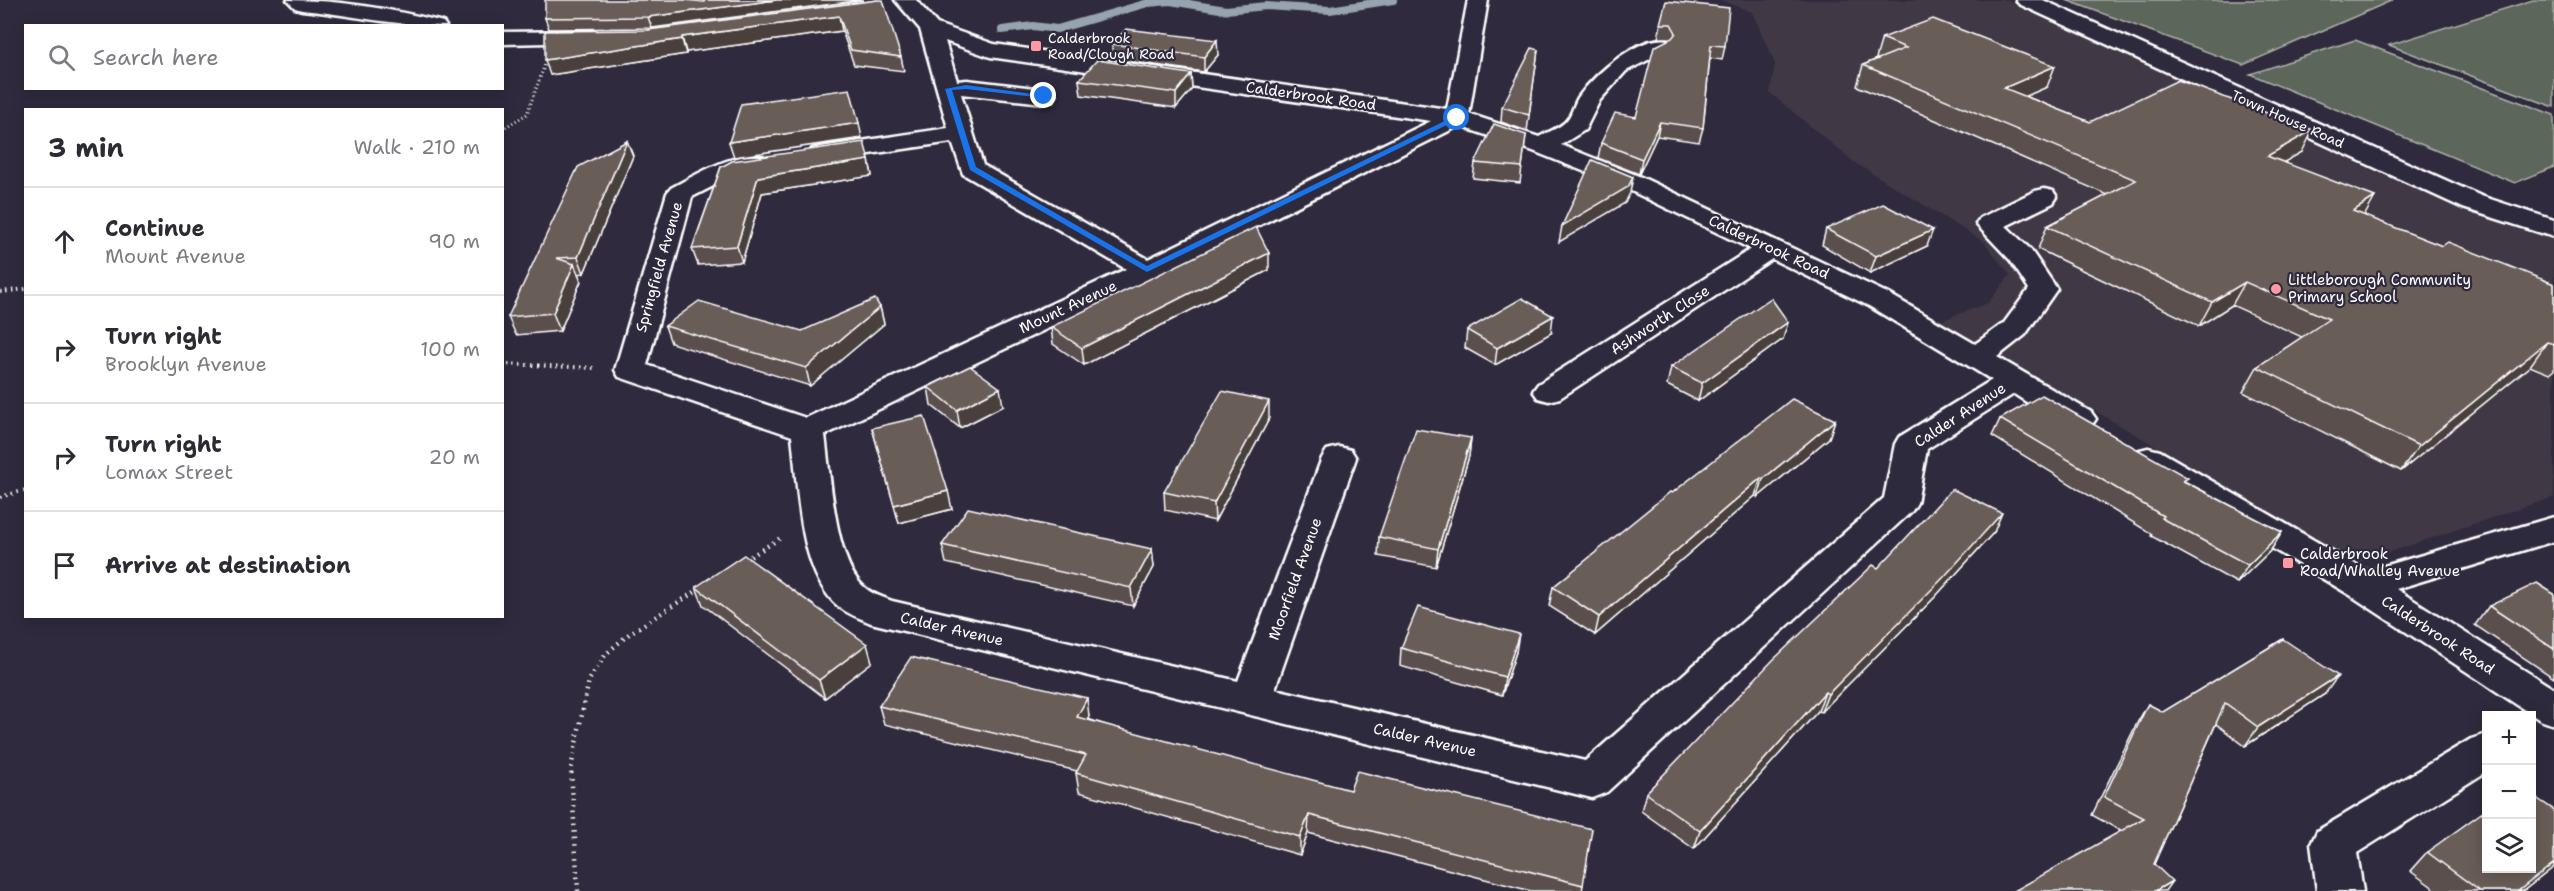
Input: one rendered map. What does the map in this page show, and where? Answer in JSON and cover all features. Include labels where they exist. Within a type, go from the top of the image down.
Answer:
[{"type":"street","points":[[297,0],[302,4],[376,12],[427,24]]},
{"type":"street","points":[[1457,118],[1478,0]]},
{"type":"street","name":"Town House Road","points":[[2026,0],[2472,202],[2554,229]]},
{"type":"street","name":"Calderbrook Road","points":[[899,3],[930,28],[990,50],[1457,118],[1542,146],[1632,182],[1879,300],[2363,586],[2554,709]]},
{"type":"street","points":[[930,28],[972,168],[1147,270]]},
{"type":"street","points":[[504,38],[609,37]]},
{"type":"street","points":[[1542,146],[1577,125],[1589,98],[1618,66],[1660,45]]},
{"type":"street","points":[[948,89],[966,87],[1044,96]]},
{"type":"street","name":"Mount Avenue","points":[[808,430],[1147,270],[1457,118]]},
{"type":"street","name":"Springfield Avenue","points":[[630,370],[680,194],[730,168],[962,133]]},
{"type":"street","points":[[1974,356],[1990,350],[2011,335],[2043,289],[2020,255],[1989,224],[2044,197]]},
{"type":"street","name":"Ashworth Close","points":[[1549,391],[1771,248]]},
{"type":"street","points":[[630,370],[808,430]]},
{"type":"street","name":"Calder Avenue","points":[[808,430],[821,521],[833,574],[848,595],[884,613],[1592,780],[1900,503],[1911,444],[2014,380]]},
{"type":"street","name":"Moorfield Avenue","points":[[1251,700],[1339,458]]},
{"type":"street","points":[[2363,586],[2554,529]]},
{"type":"street","points":[[2536,721],[2554,709]]},
{"type":"street","points":[[2340,891],[2333,844],[2482,754]]},
{"type":"path","points":[[504,128],[527,114],[555,38]]},
{"type":"path","points":[[0,292],[24,289]]},
{"type":"path","points":[[504,364],[630,370]]},
{"type":"path","points":[[0,497],[24,491]]},
{"type":"path","points":[[737,565],[796,528],[821,521]]},
{"type":"path","points":[[578,891],[571,768],[589,680],[606,654],[630,633],[708,584]]},
{"type":"shaded area","name":"Littleborough Community Primary School","points":[[1720,0],[2008,0],[2390,178],[2554,235],[2554,497],[2357,563],[1940,321],[1988,303],[2010,275],[1984,242],[1854,162],[1770,93],[1775,64],[1752,12]]},
{"type":"green space","points":[[2066,0],[2393,0],[2243,65]]},
{"type":"green space","points":[[2533,0],[2554,0],[2554,107],[2389,45]]},
{"type":"green space","points":[[2355,40],[2554,115],[2554,167],[2515,183],[2250,74]]},
{"type":"building","points":[[545,0],[704,2],[704,0],[776,0],[648,17],[545,18]]},
{"type":"building","points":[[883,0],[901,57],[851,50],[839,16],[682,37],[682,39],[545,60],[545,31],[648,30]]},
{"type":"building","points":[[1666,1],[1729,8],[1725,46],[1711,45],[1703,128],[1660,122],[1642,159],[1601,143],[1615,113],[1636,117],[1654,47],[1672,38],[1676,33],[1671,24],[1660,24]]},
{"type":"building","points":[[1933,19],[2055,66],[2004,88],[2090,122],[2178,80],[2313,130],[2267,156],[2375,197],[2353,211],[2442,246],[2448,242],[2554,284],[2554,344],[2547,342],[2419,446],[2257,367],[2329,319],[2245,282],[2212,302],[2047,226],[2136,180],[1863,65],[1906,48],[1882,38]]},
{"type":"building","points":[[1126,29],[1217,40],[1204,57],[1112,44]]},
{"type":"building","points":[[1532,48],[1538,50],[1529,115],[1502,107]]},
{"type":"building","points":[[1097,60],[1191,74],[1176,93],[1079,80]]},
{"type":"building","points":[[850,89],[859,123],[729,142],[741,104]]},
{"type":"building","points":[[1494,124],[1526,135],[1522,167],[1475,163]]},
{"type":"building","points":[[627,141],[578,257],[556,258],[574,264],[553,313],[508,317],[578,167]]},
{"type":"building","points":[[864,142],[869,160],[758,177],[737,246],[692,249],[721,167],[732,161]]},
{"type":"building","points":[[1592,160],[1633,177],[1628,187],[1562,226]]},
{"type":"building","points":[[1883,204],[1933,230],[1876,256],[1826,229]]},
{"type":"building","points":[[1256,227],[1269,253],[1082,348],[1051,327]]},
{"type":"building","points":[[1522,298],[1553,316],[1497,348],[1467,330]]},
{"type":"building","points":[[1771,298],[1788,322],[1702,383],[1671,367]]},
{"type":"building","points":[[875,299],[880,307],[806,368],[665,326],[699,301],[802,331]]},
{"type":"building","points":[[970,366],[1000,388],[957,410],[928,387]]},
{"type":"building","points":[[1222,391],[1269,401],[1214,503],[1164,492]]},
{"type":"building","points":[[2042,395],[2188,478],[2183,481],[2282,532],[2248,565],[2161,518],[2163,516],[2000,419]]},
{"type":"building","points":[[1792,399],[1835,420],[1763,479],[1761,478],[1599,617],[1553,587],[1670,492],[1672,493]]},
{"type":"building","points":[[924,416],[948,491],[894,505],[872,428]]},
{"type":"building","points":[[1416,429],[1471,438],[1438,549],[1379,537]]},
{"type":"building","points":[[1952,489],[2002,513],[1943,578],[1828,694],[1825,692],[1700,831],[1646,793],[1773,660],[1873,565],[1878,568]]},
{"type":"building","points":[[968,508],[1152,549],[1131,588],[942,545]]},
{"type":"building","points":[[744,555],[867,644],[819,680],[696,587]]},
{"type":"building","points":[[2537,583],[2554,594],[2554,649],[2489,606]]},
{"type":"building","points":[[1418,607],[1519,634],[1505,677],[1401,648]]},
{"type":"building","points":[[2283,639],[2338,676],[2258,727],[2225,703],[2154,864],[2172,881],[2155,891],[2014,891],[2144,818],[2104,797],[2148,704],[2163,712]]},
{"type":"building","points":[[911,657],[1087,698],[1077,717],[1350,790],[1357,771],[1592,829],[1583,885],[1309,815],[1300,837],[1076,773],[1086,755],[879,706]]},
{"type":"building","points":[[2536,798],[2554,810],[2554,863],[2518,891],[2480,891],[2427,852],[2482,813],[2482,873],[2536,873]]},
{"type":"waterway","points":[[1002,30],[1033,26],[1057,29],[1148,3],[1170,1],[1226,10],[1266,6],[1330,10],[1393,0]]},
{"type":"place","name":"Calderbrook Road/Clough Road","points":[[1036,46]]},
{"type":"place","name":"Littleborough Community Primary School","points":[[2276,289]]},
{"type":"place","name":"Calderbrook Road/Whalley Avenue","points":[[2288,563]]},
{"type":"route","points":[[1044,96],[966,87],[948,89],[972,168],[1147,270],[1457,118]]}]
